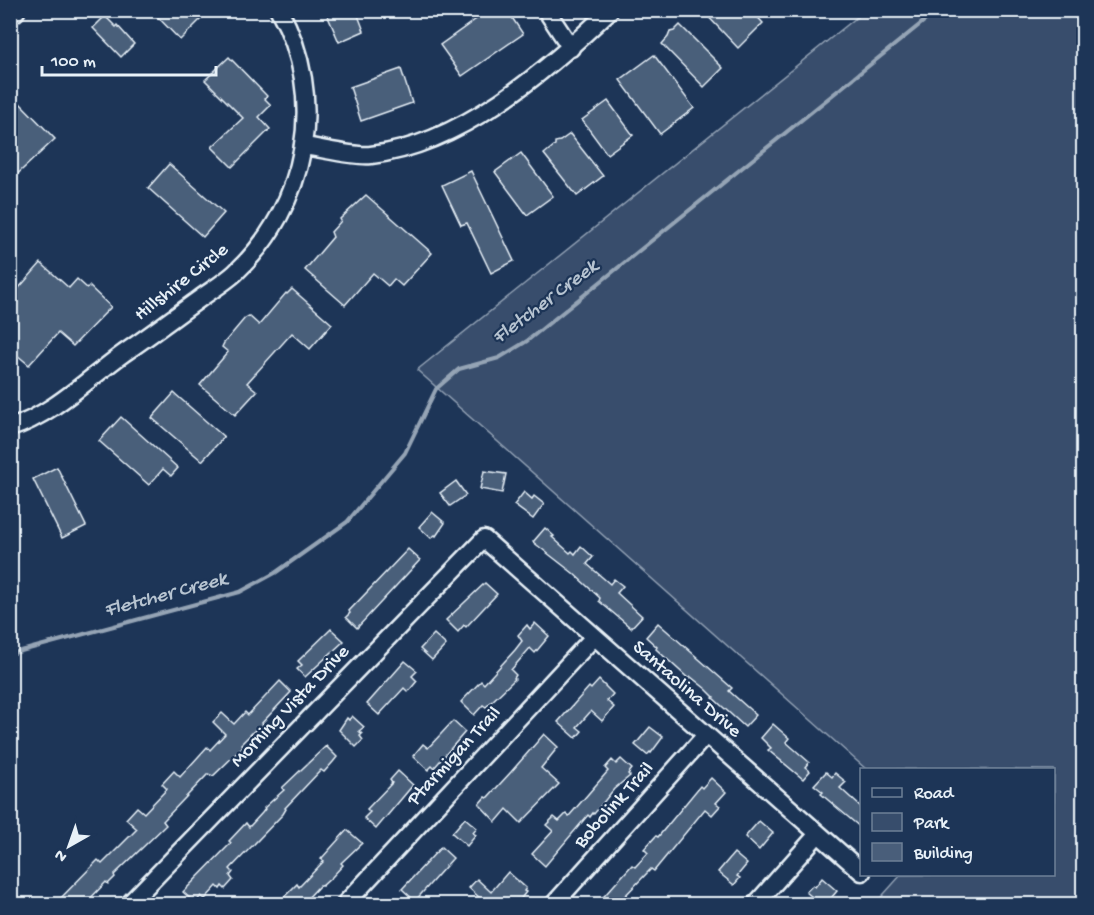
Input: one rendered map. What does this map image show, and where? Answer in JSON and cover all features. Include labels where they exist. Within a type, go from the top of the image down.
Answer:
[{"type":"street","name":"Hillshire Circle","points":[[10,428],[27,422],[64,399],[234,273],[258,247],[282,211],[297,176],[303,146],[305,100],[296,48],[279,10]]},
{"type":"street","points":[[546,10],[571,48]]},
{"type":"street","points":[[303,146],[368,155],[415,147],[479,117],[571,48],[610,10]]},
{"type":"street","name":"Santaolina Drive","points":[[484,539],[860,871]]},
{"type":"street","name":"Morning Vista Drive","points":[[129,904],[484,539]]},
{"type":"street","name":"Ptarmigan Trail","points":[[345,904],[594,637]]},
{"type":"street","name":"Bobolink Trail","points":[[554,904],[706,735]]},
{"type":"street","points":[[756,904],[818,834]]},
{"type":"green space","points":[[866,10],[1083,11],[1083,904],[875,904],[900,876],[1055,876],[1055,768],[865,768],[417,370]]},
{"type":"building","points":[[151,10],[210,10],[180,40]]},
{"type":"building","points":[[325,10],[356,10],[364,31],[339,42]]},
{"type":"building","points":[[489,10],[507,10],[523,34],[462,76],[440,45]]},
{"type":"building","points":[[702,10],[751,10],[763,23],[738,48]]},
{"type":"building","points":[[105,16],[116,27],[117,25],[134,44],[121,57],[93,28]]},
{"type":"building","points":[[680,25],[723,68],[704,87],[662,44],[670,32]]},
{"type":"building","points":[[654,55],[694,108],[660,134],[620,80]]},
{"type":"building","points":[[229,57],[267,96],[265,99],[271,105],[259,117],[270,129],[232,167],[212,147],[243,118],[205,80]]},
{"type":"building","points":[[401,69],[412,103],[361,121],[350,87]]},
{"type":"building","points":[[17,100],[55,139],[10,181],[10,106]]},
{"type":"building","points":[[608,101],[633,135],[607,154],[582,120]]},
{"type":"building","points":[[570,134],[603,176],[577,196],[544,154],[555,145],[555,142]]},
{"type":"building","points":[[521,153],[553,196],[527,215],[495,172]]},
{"type":"building","points":[[169,164],[224,213],[203,237],[148,188]]},
{"type":"building","points":[[471,171],[514,261],[491,273],[467,223],[461,225],[442,185]]},
{"type":"building","points":[[366,195],[432,253],[402,286],[394,279],[388,286],[373,273],[345,305],[305,270],[333,237],[331,232],[341,221],[340,219]]},
{"type":"building","points":[[41,263],[69,288],[77,279],[87,288],[89,286],[111,307],[73,346],[58,333],[29,365],[10,349],[10,298]]},
{"type":"building","points":[[292,289],[332,324],[310,349],[292,333],[247,383],[257,391],[235,415],[200,385],[228,352],[222,347],[224,343],[245,318],[249,316],[259,325]]},
{"type":"building","points":[[174,393],[224,437],[202,461],[152,418]]},
{"type":"building","points":[[121,417],[178,468],[171,476],[163,469],[149,485],[99,441]]},
{"type":"building","points":[[57,467],[86,526],[62,538],[33,479]]},
{"type":"building","points":[[484,471],[506,474],[502,493],[480,489]]},
{"type":"building","points":[[456,481],[466,495],[450,506],[440,493]]},
{"type":"building","points":[[524,492],[532,499],[534,496],[544,504],[533,519],[514,505]]},
{"type":"building","points":[[432,512],[445,523],[436,536],[431,538],[419,527]]},
{"type":"building","points":[[545,528],[570,553],[572,551],[575,554],[581,546],[593,557],[587,564],[610,584],[614,579],[623,586],[617,593],[642,616],[631,628],[599,601],[600,598],[573,573],[533,542]]},
{"type":"building","points":[[408,549],[420,560],[357,628],[346,617],[349,611]]},
{"type":"building","points":[[485,583],[497,594],[466,627],[464,625],[458,632],[446,620]]},
{"type":"building","points":[[535,623],[549,636],[535,653],[530,648],[511,670],[516,675],[515,679],[486,707],[483,705],[474,715],[461,702],[481,681],[484,684],[522,641],[518,635],[527,625],[530,629]]},
{"type":"building","points":[[658,623],[732,688],[729,691],[756,715],[745,727],[706,689],[691,677],[689,679],[656,649],[657,647],[646,637]]},
{"type":"building","points":[[331,629],[344,641],[305,677],[297,669],[302,665],[298,661]]},
{"type":"building","points":[[434,634],[446,645],[432,660],[420,649]]},
{"type":"building","points":[[405,661],[417,671],[412,676],[417,681],[408,692],[404,688],[379,715],[367,704]]},
{"type":"building","points":[[599,680],[613,694],[607,701],[614,707],[602,721],[591,711],[577,727],[582,731],[576,738],[558,722],[589,687],[591,689]]},
{"type":"building","points":[[280,681],[291,692],[262,723],[263,725],[241,744],[243,746],[241,749],[213,776],[208,774],[163,821],[166,825],[114,875],[115,877],[108,884],[106,882],[85,904],[55,904],[98,860],[102,864],[137,829],[126,819],[137,807],[144,813],[167,789],[162,784],[174,771],[180,777],[207,747],[210,750],[225,734],[213,722],[222,713],[234,724],[245,712],[248,715]]},
{"type":"building","points":[[352,716],[364,727],[359,731],[363,740],[356,747],[339,730],[347,718],[349,720]]},
{"type":"building","points":[[453,721],[465,732],[434,768],[432,766],[428,770],[413,756],[423,744],[428,748]]},
{"type":"building","points":[[773,724],[789,738],[786,742],[809,762],[805,767],[810,771],[803,779],[768,750],[771,748],[761,738]]},
{"type":"building","points":[[650,727],[663,737],[647,755],[635,745]]},
{"type":"building","points":[[544,734],[558,747],[541,768],[559,784],[521,823],[507,809],[496,822],[479,804]]},
{"type":"building","points":[[326,746],[337,757],[333,762],[324,772],[321,770],[230,869],[233,872],[230,876],[233,880],[225,889],[217,886],[205,899],[201,896],[195,903],[183,892],[231,843],[229,841],[246,823],[249,827],[264,808],[284,790],[282,788]]},
{"type":"building","points":[[621,759],[632,769],[628,774],[630,776],[614,789],[594,814],[590,817],[588,815],[545,866],[532,854],[553,831],[546,825],[554,817],[559,821],[566,814],[569,816],[608,771],[605,768],[612,760],[616,764]]},
{"type":"building","points":[[398,771],[413,785],[376,829],[364,818],[370,812],[367,809],[392,783],[390,780]]},
{"type":"building","points":[[826,772],[832,777],[835,773],[846,782],[840,788],[860,806],[860,827],[821,794],[823,792],[814,785]]},
{"type":"building","points":[[711,778],[726,792],[716,803],[720,806],[712,815],[705,809],[654,871],[651,869],[617,904],[597,904],[632,865],[635,867],[648,853],[644,849],[656,836],[658,837],[700,786],[702,788]]},
{"type":"building","points":[[465,818],[477,828],[473,833],[476,835],[467,846],[452,833]]},
{"type":"building","points":[[759,821],[773,833],[759,850],[745,837]]},
{"type":"building","points":[[347,830],[362,843],[341,863],[343,865],[332,877],[322,886],[320,885],[306,900],[310,904],[277,904],[297,884],[299,887],[324,861],[321,859]]},
{"type":"building","points":[[441,847],[453,858],[415,901],[402,889]]},
{"type":"building","points":[[734,853],[747,864],[737,876],[740,878],[734,885],[718,872]]},
{"type":"building","points":[[508,872],[526,888],[524,891],[526,892],[519,901],[517,899],[512,904],[479,904],[482,900],[469,888],[477,879],[491,892]]},
{"type":"building","points":[[822,878],[837,891],[826,904],[821,904],[806,892],[813,885],[815,887]]},
{"type":"waterway","name":"Fletcher Creek","points":[[10,654],[240,592],[275,573],[347,522],[405,453],[436,389],[459,369],[499,358],[527,341],[938,10]]}]
